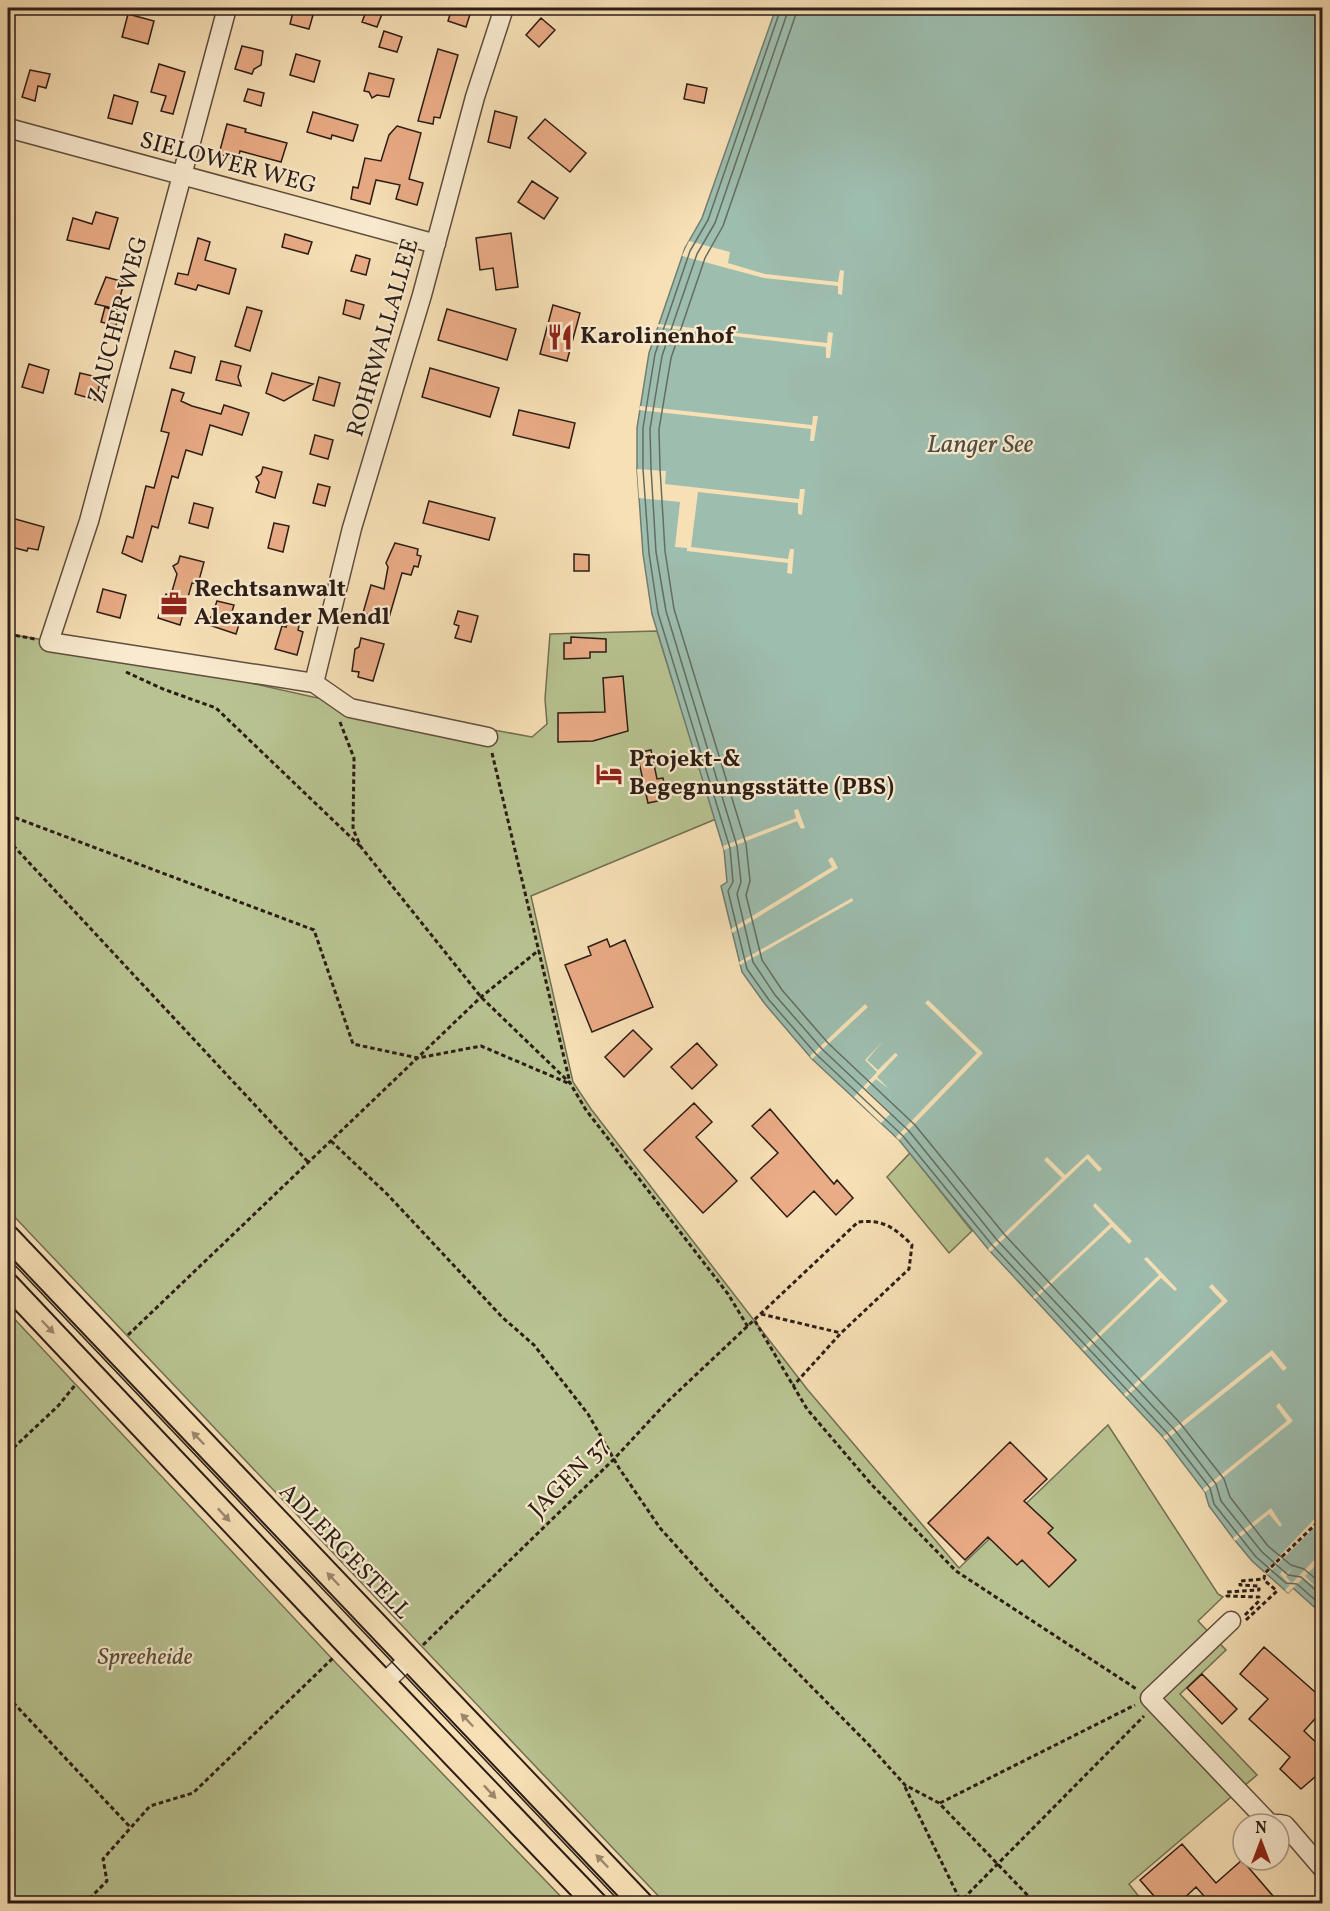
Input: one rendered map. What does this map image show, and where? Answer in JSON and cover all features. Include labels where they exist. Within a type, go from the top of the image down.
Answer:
[{"type":"main road","name":"ADLERGESTELL","points":[[8,1237],[642,1904]]},
{"type":"main road","points":[[8,1284],[596,1904]]},
{"type":"street","name":"ZAUCHER WEG","points":[[48,642],[91,512],[227,8]]},
{"type":"street","name":"ROHRWALLALLEE","points":[[314,683],[352,528],[436,244],[475,97],[504,8]]},
{"type":"street","name":"SIELOWER WEG","points":[[8,129],[436,244]]},
{"type":"street","points":[[48,642],[314,683],[350,708],[488,737]]},
{"type":"street","points":[[1237,1618],[1153,1701],[1259,1812]]},
{"type":"street","points":[[385,1682],[409,1659]]},
{"type":"street","points":[[1291,1832],[1323,1868]]},
{"type":"path","points":[[8,634],[48,642]]},
{"type":"path","points":[[109,651],[124,670],[163,689],[216,708],[361,847],[481,997],[570,1083],[586,1110],[728,1294],[748,1327]]},
{"type":"path","points":[[339,720],[354,758],[353,829],[361,847]]},
{"type":"path","points":[[488,737],[570,1083]]},
{"type":"path","points":[[8,815],[314,930],[353,1044],[418,1058],[481,1047],[570,1083]]},
{"type":"path","points":[[8,840],[309,1162]]},
{"type":"path","points":[[114,1349],[481,997],[539,950]]},
{"type":"path","points":[[331,1141],[388,1195],[502,1317],[534,1345],[588,1414],[614,1459],[660,1528],[714,1588],[869,1745],[905,1785],[960,1903],[1153,1701]]},
{"type":"path","name":"JAGEN 37","points":[[409,1659],[614,1459],[666,1403],[858,1222],[877,1220],[895,1228],[912,1245],[909,1269],[841,1333]]},
{"type":"path","points":[[761,1314],[841,1333],[793,1386]]},
{"type":"path","points":[[755,1321],[807,1409],[872,1485],[957,1571],[1153,1701]]},
{"type":"path","points":[[8,1453],[58,1406],[79,1380]]},
{"type":"path","points":[[1264,1579],[1265,1573],[1323,1518]]},
{"type":"path","points":[[1237,1618],[1259,1601],[1259,1597],[1227,1596],[1227,1592],[1259,1590],[1259,1586],[1240,1585],[1240,1581],[1264,1579],[1277,1591],[1249,1619]]},
{"type":"path","points":[[84,1904],[107,1881],[103,1859],[150,1806],[193,1793],[337,1654]]},
{"type":"path","points":[[8,1697],[130,1828]]},
{"type":"path","points":[[939,1803],[1153,1701]]},
{"type":"path","points":[[905,1785],[939,1803],[1036,1904]]},
{"type":"green space","points":[[657,631],[716,819],[531,896],[573,1082],[591,1109],[807,1389],[959,1568],[1108,1425],[1218,1594],[1223,1597],[1198,1621],[1226,1650],[1180,1694],[1257,1775],[1129,1884],[1144,1903],[665,1903],[8,1210],[8,634],[109,651],[313,697],[532,737],[547,724],[545,699],[550,634]]},
{"type":"green space","points":[[910,1153],[972,1231],[949,1253],[887,1177]]},
{"type":"green space","name":"Spreeheide","points":[[8,1312],[336,1663],[567,1903],[8,1903]]},
{"type":"water","name":"Langer See","points":[[776,8],[1322,8],[1322,1614],[1293,1588],[1288,1593],[1252,1561],[1209,1506],[1205,1492],[1163,1437],[988,1249],[899,1140],[812,1059],[765,1004],[742,972],[721,886],[727,882],[724,850],[652,614],[643,554],[637,469],[637,428],[649,353],[685,248],[702,218]]},
{"type":"pier","points":[[689,241],[730,252],[728,263],[765,274],[838,282],[840,270],[844,271],[842,295],[838,294],[838,286],[764,278],[682,256]]},
{"type":"pier","points":[[658,324],[827,343],[828,332],[833,333],[830,358],[826,358],[826,347],[657,327]]},
{"type":"pier","points":[[640,406],[812,425],[813,416],[818,416],[814,441],[810,441],[811,429],[639,410]]},
{"type":"pier","points":[[637,469],[666,471],[665,484],[799,499],[800,489],[805,489],[802,515],[798,514],[798,503],[698,492],[691,547],[788,559],[790,549],[794,549],[792,574],[787,573],[788,563],[687,551],[687,548],[675,547],[680,502],[639,498]]},
{"type":"pier","points":[[798,809],[805,828],[801,829],[797,821],[724,850],[723,846],[796,818],[794,810]]},
{"type":"pier","points":[[832,857],[838,868],[732,933],[731,929],[832,867],[828,860]]},
{"type":"pier","points":[[852,898],[853,901],[740,965],[739,962]]},
{"type":"pier","points":[[928,1000],[983,1053],[899,1140],[896,1137],[977,1053],[925,1003]]},
{"type":"pier","points":[[865,1004],[868,1007],[812,1059],[810,1056]]},
{"type":"pier","points":[[883,1041],[867,1060],[878,1070],[895,1053],[898,1055],[877,1077],[889,1089],[876,1079],[866,1089],[891,1113],[881,1123],[854,1097],[877,1072],[865,1060]]},
{"type":"pier","points":[[1088,1154],[1102,1169],[1099,1172],[1087,1159],[990,1252],[988,1249],[1062,1178],[1044,1160],[1047,1157],[1065,1175]]},
{"type":"pier","points":[[1095,1203],[1132,1241],[1129,1244],[1112,1227],[1035,1299],[1033,1297],[1110,1224],[1093,1206]]},
{"type":"pier","points":[[1147,1257],[1177,1289],[1175,1291],[1161,1278],[1085,1351],[1082,1349],[1159,1275],[1144,1259]]},
{"type":"pier","points":[[1212,1284],[1228,1301],[1126,1397],[1124,1394],[1222,1301],[1209,1287]]},
{"type":"pier","points":[[1272,1350],[1287,1368],[1283,1371],[1271,1356],[1166,1440],[1163,1437]]},
{"type":"pier","points":[[1279,1403],[1293,1421],[1205,1492],[1203,1489],[1287,1421],[1276,1406]]},
{"type":"pier","points":[[1271,1508],[1282,1525],[1280,1527],[1269,1514],[1235,1541],[1233,1538]]},
{"type":"pier","points":[[1322,1511],[1322,1520],[1267,1575],[1264,1572]]},
{"type":"pier","points":[[1322,1552],[1322,1562],[1316,1565],[1322,1573],[1315,1566],[1305,1576],[1317,1588],[1303,1578],[1288,1593],[1285,1590],[1290,1585],[1280,1574],[1282,1571],[1286,1574],[1292,1568],[1286,1577],[1292,1583]]},
{"type":"building","points":[[294,8],[315,8],[309,29],[290,24]]},
{"type":"building","points":[[452,8],[472,8],[466,27],[448,21]]},
{"type":"building","points":[[367,9],[382,14],[377,27],[362,22]]},
{"type":"building","points":[[128,14],[154,21],[148,44],[122,37]]},
{"type":"building","points":[[541,18],[555,30],[539,47],[526,35]]},
{"type":"building","points":[[384,31],[402,37],[397,52],[379,47]]},
{"type":"building","points":[[242,46],[263,51],[261,65],[254,69],[252,74],[235,69]]},
{"type":"building","points":[[438,49],[458,55],[440,118],[434,117],[433,124],[418,121]]},
{"type":"building","points":[[296,54],[320,61],[314,82],[290,75]]},
{"type":"building","points":[[159,64],[185,72],[173,114],[161,111],[166,96],[151,92]]},
{"type":"building","points":[[30,70],[50,74],[46,88],[38,86],[35,101],[22,97]]},
{"type":"building","points":[[369,73],[394,79],[389,97],[377,95],[372,98],[369,92],[364,91]]},
{"type":"building","points":[[687,84],[707,88],[704,103],[684,99]]},
{"type":"building","points":[[248,89],[264,93],[261,106],[244,101]]},
{"type":"building","points":[[114,95],[138,102],[132,124],[108,118]]},
{"type":"building","points":[[495,111],[517,117],[510,148],[488,142]]},
{"type":"building","points":[[313,112],[358,125],[353,141],[332,135],[331,139],[307,132]]},
{"type":"building","points":[[545,119],[586,153],[570,172],[528,138]]},
{"type":"building","points":[[227,124],[246,129],[245,132],[287,143],[281,162],[240,151],[238,159],[219,154]]},
{"type":"building","points":[[397,126],[421,133],[409,179],[423,183],[417,205],[396,199],[400,185],[376,180],[370,204],[351,199],[353,187],[358,188],[365,158],[381,161],[389,135]]},
{"type":"building","points":[[532,181],[558,198],[544,219],[518,202]]},
{"type":"building","points":[[96,212],[118,218],[109,249],[67,240],[73,218],[92,224]]},
{"type":"building","points":[[511,233],[518,287],[496,290],[493,268],[480,270],[476,238]]},
{"type":"building","points":[[285,234],[312,242],[308,254],[282,247]]},
{"type":"building","points":[[198,238],[210,242],[205,260],[236,269],[229,294],[198,285],[196,290],[175,284],[178,273],[188,275]]},
{"type":"building","points":[[356,255],[370,259],[366,275],[351,271]]},
{"type":"building","points":[[106,277],[124,282],[117,309],[95,304]]},
{"type":"building","points":[[346,300],[364,305],[360,319],[343,314]]},
{"type":"building","points":[[553,305],[580,313],[567,361],[540,354]]},
{"type":"building","points":[[105,307],[119,313],[116,326],[101,322]]},
{"type":"building","points":[[247,307],[262,311],[250,351],[235,346]]},
{"type":"building","points":[[447,309],[516,329],[507,360],[438,340]]},
{"type":"building","points":[[175,351],[195,357],[191,373],[170,368]]},
{"type":"building","points":[[221,361],[241,366],[238,377],[241,386],[216,380]]},
{"type":"building","points":[[29,364],[49,370],[43,393],[22,387]]},
{"type":"building","points":[[430,368],[499,388],[490,417],[422,397]]},
{"type":"building","points":[[80,373],[101,378],[96,400],[75,394]]},
{"type":"building","points":[[272,373],[313,384],[284,401],[266,393]]},
{"type":"building","points":[[319,377],[340,383],[334,406],[313,400]]},
{"type":"building","points":[[172,389],[184,393],[181,401],[192,406],[221,414],[224,405],[249,413],[242,435],[210,425],[202,455],[186,450],[178,478],[172,476],[158,528],[152,526],[142,562],[122,553],[127,536],[133,538],[146,486],[154,488],[169,433],[161,431]]},
{"type":"building","points":[[519,410],[575,423],[569,448],[513,435]]},
{"type":"building","points":[[315,435],[333,440],[328,459],[310,454]]},
{"type":"building","points":[[263,467],[282,472],[275,498],[256,492],[259,482],[256,477],[261,474]]},
{"type":"building","points":[[318,484],[330,487],[325,506],[313,503]]},
{"type":"building","points":[[429,501],[495,518],[489,540],[423,523]]},
{"type":"building","points":[[194,503],[213,508],[208,528],[189,523]]},
{"type":"building","points":[[8,517],[44,527],[38,550],[28,548],[27,551],[11,547],[12,543],[8,542]]},
{"type":"building","points":[[274,523],[289,526],[283,552],[268,548]]},
{"type":"building","points":[[395,543],[418,549],[417,555],[421,556],[418,567],[414,566],[411,575],[402,573],[388,621],[363,613],[371,585],[384,589],[388,567],[386,563]]},
{"type":"building","points":[[574,554],[589,555],[589,571],[574,571]]},
{"type":"building","points":[[180,556],[204,562],[198,584],[192,583],[180,625],[158,618],[166,594],[171,595],[177,574],[173,566],[178,563]]},
{"type":"building","points":[[103,589],[126,595],[120,618],[97,612]]},
{"type":"building","points":[[217,601],[234,605],[231,615],[241,618],[236,634],[203,623],[212,616]]},
{"type":"building","points":[[458,611],[478,616],[471,642],[455,638],[459,626],[454,624]]},
{"type":"building","points":[[289,619],[300,622],[298,630],[303,632],[297,655],[275,649],[282,626],[286,627]]},
{"type":"building","points":[[571,637],[606,639],[606,652],[590,652],[590,658],[564,659],[564,643],[571,643]]},
{"type":"building","points":[[361,638],[384,644],[373,681],[358,677],[359,672],[352,671],[355,649],[359,647]]},
{"type":"building","points":[[623,676],[628,731],[593,741],[558,742],[558,713],[605,712],[603,678]]},
{"type":"building","points":[[651,750],[657,779],[663,778],[667,799],[648,803],[637,753]]},
{"type":"building","points":[[607,939],[610,947],[625,940],[653,1007],[592,1032],[565,965],[591,955],[588,947]]},
{"type":"building","points":[[633,1030],[652,1049],[624,1077],[605,1057]]},
{"type":"building","points":[[697,1043],[717,1065],[692,1089],[671,1067]]},
{"type":"building","points":[[694,1103],[712,1122],[696,1137],[737,1181],[703,1213],[644,1150]]},
{"type":"building","points":[[770,1109],[834,1184],[837,1180],[853,1198],[836,1215],[814,1191],[787,1217],[751,1178],[778,1153],[752,1126]]},
{"type":"building","points":[[1010,1442],[1047,1479],[1024,1501],[1053,1528],[1048,1533],[1076,1560],[1049,1587],[1022,1560],[1017,1565],[988,1537],[965,1560],[928,1523]]},
{"type":"building","points":[[1264,1647],[1323,1699],[1323,1710],[1304,1731],[1323,1749],[1323,1770],[1301,1789],[1280,1769],[1290,1757],[1249,1719],[1268,1699],[1240,1674]]},
{"type":"building","points":[[1202,1674],[1237,1709],[1222,1724],[1187,1688]]},
{"type":"building","points":[[1182,1844],[1216,1883],[1231,1870],[1231,1872],[1252,1872],[1280,1904],[1211,1904],[1196,1887],[1178,1904],[1161,1904],[1140,1880]]},
{"type":"tram line","points":[[8,1258],[622,1904]]},
{"type":"place","name":"Karolinenhof","points":[[560,337]]},
{"type":"place","name":"Rechtsanwalt Alexander Mendl","points":[[174,604]]},
{"type":"place","name":"Projekt-& Begegnungsstätte (PBS)","points":[[609,774]]}]
